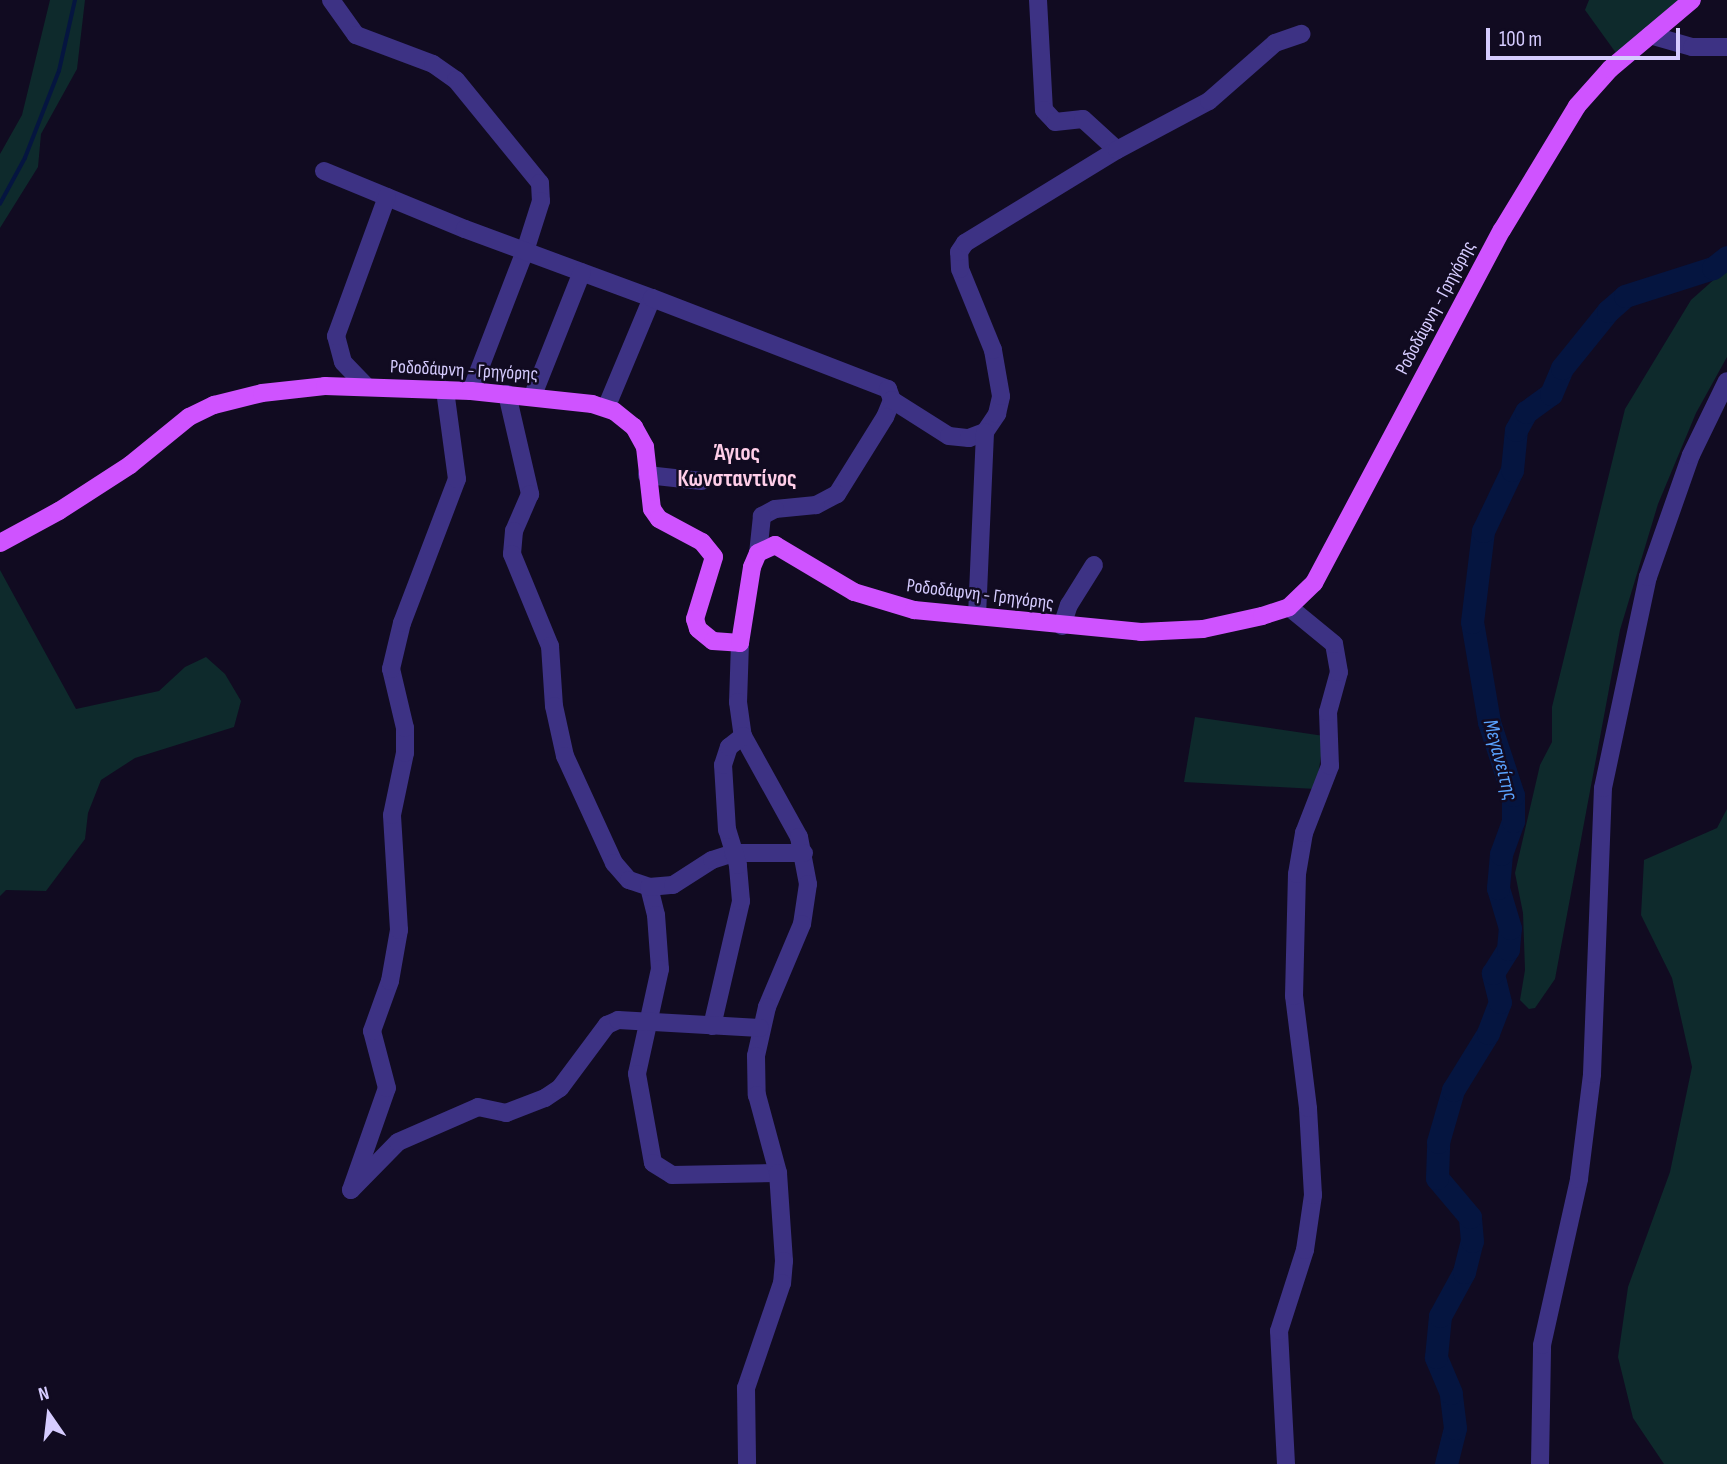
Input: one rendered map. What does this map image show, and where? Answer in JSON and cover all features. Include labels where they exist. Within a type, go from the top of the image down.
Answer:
[{"type":"main road","name":"Ροδοδάφνη - Γρηγόρης","points":[[758,553],[775,545],[834,583],[884,603],[1062,626],[1174,632],[1289,607],[1314,583],[1502,230],[1563,128],[1609,69],[1692,0]]},
{"type":"main road","name":"Ροδοδάφνη - Γρηγόρης","points":[[0,543],[130,465],[166,433],[214,405],[280,391],[366,386],[533,395],[606,408],[640,434],[649,502],[659,519],[702,542],[714,557],[715,566],[696,608],[698,629],[713,641],[740,643]]},
{"type":"main road","points":[[740,643],[747,588],[758,553]]},
{"type":"street","points":[[331,0],[356,35],[433,64],[456,80],[537,175],[541,201],[525,251],[471,391]]},
{"type":"street","points":[[1038,0],[1044,110],[1055,122],[1083,119],[1117,149]]},
{"type":"street","points":[[977,616],[985,432],[997,414],[1001,396],[997,367],[981,315],[965,285],[959,252],[977,234],[1117,149],[1209,101],[1275,43],[1301,34]]},
{"type":"street","points":[[1650,35],[1692,47],[1727,47]]},
{"type":"street","points":[[324,171],[525,251],[880,383],[892,400],[950,436],[970,438],[985,432]]},
{"type":"street","points":[[366,386],[343,362],[336,336],[387,197]]},
{"type":"street","points":[[533,395],[582,272]]},
{"type":"street","points":[[606,408],[652,298]]},
{"type":"street","points":[[1540,1464],[1542,1345],[1579,1179],[1592,1074],[1603,788],[1648,577],[1691,455],[1727,381]]},
{"type":"street","points":[[445,390],[457,479],[402,623],[391,669],[405,728],[405,753],[392,815],[399,930],[390,981],[372,1031],[387,1088],[351,1190],[398,1142],[478,1107],[506,1113],[530,1107],[560,1088],[607,1025],[618,1020],[760,1028]]},
{"type":"street","points":[[507,394],[530,495],[514,531],[512,554],[550,646],[554,706],[563,748],[586,809],[614,863],[629,880],[649,887],[673,885],[712,860],[733,853],[804,853]]},
{"type":"street","points":[[758,553],[762,516],[775,509],[816,505],[837,494],[892,400]]},
{"type":"street","points":[[647,475],[702,481]]},
{"type":"street","points":[[1062,626],[1069,605],[1094,565]]},
{"type":"street","points":[[1286,1464],[1279,1331],[1283,1306],[1305,1250],[1313,1195],[1308,1108],[1294,996],[1297,874],[1304,833],[1330,765],[1328,712],[1339,672],[1334,643],[1289,607]]},
{"type":"street","points":[[740,643],[738,702],[743,736],[804,853],[806,908],[760,1028],[757,1095],[778,1173],[785,1261],[747,1388],[747,1464]]},
{"type":"street","points":[[712,1026],[740,910],[742,887],[727,830],[723,765],[729,747],[743,736]]},
{"type":"street","points":[[649,887],[660,955],[637,1074],[656,1168],[671,1175],[778,1173]]},
{"type":"green space","points":[[50,0],[85,0],[77,69],[41,134],[38,167],[0,228],[0,154],[22,115]]},
{"type":"green space","points":[[1589,0],[1684,0],[1616,53],[1585,10]]},
{"type":"green space","points":[[1727,268],[1727,357],[1696,413],[1658,504],[1620,630],[1555,979],[1535,1008],[1529,1009],[1520,1000],[1525,970],[1523,913],[1515,873],[1540,765],[1552,742],[1552,707],[1625,409],[1691,300]]},
{"type":"green space","points":[[0,570],[76,709],[159,691],[185,667],[206,657],[225,674],[241,701],[234,727],[135,758],[101,780],[88,813],[85,839],[46,891],[6,890],[0,896]]},
{"type":"green space","points":[[1195,717],[1324,736],[1316,789],[1184,782]]},
{"type":"green space","points":[[1727,809],[1727,1464],[1664,1464],[1633,1418],[1618,1357],[1628,1287],[1670,1172],[1692,1067],[1672,978],[1641,915],[1644,860],[1717,828]]},
{"type":"waterway","points":[[0,204],[25,158],[59,71],[75,0]]},
{"type":"waterway","name":"Μεγανείτης","points":[[1446,1464],[1455,1428],[1451,1393],[1436,1357],[1440,1316],[1464,1272],[1472,1241],[1470,1217],[1437,1178],[1438,1142],[1453,1090],[1488,1033],[1500,1002],[1493,973],[1508,949],[1510,928],[1498,888],[1501,854],[1513,821],[1513,795],[1489,722],[1472,622],[1483,531],[1512,470],[1516,430],[1526,412],[1551,394],[1562,368],[1608,311],[1625,296],[1713,268],[1727,257]]},
{"type":"district","name":"Άγιος Κωνσταντίνος","points":[[737,466]]}]
